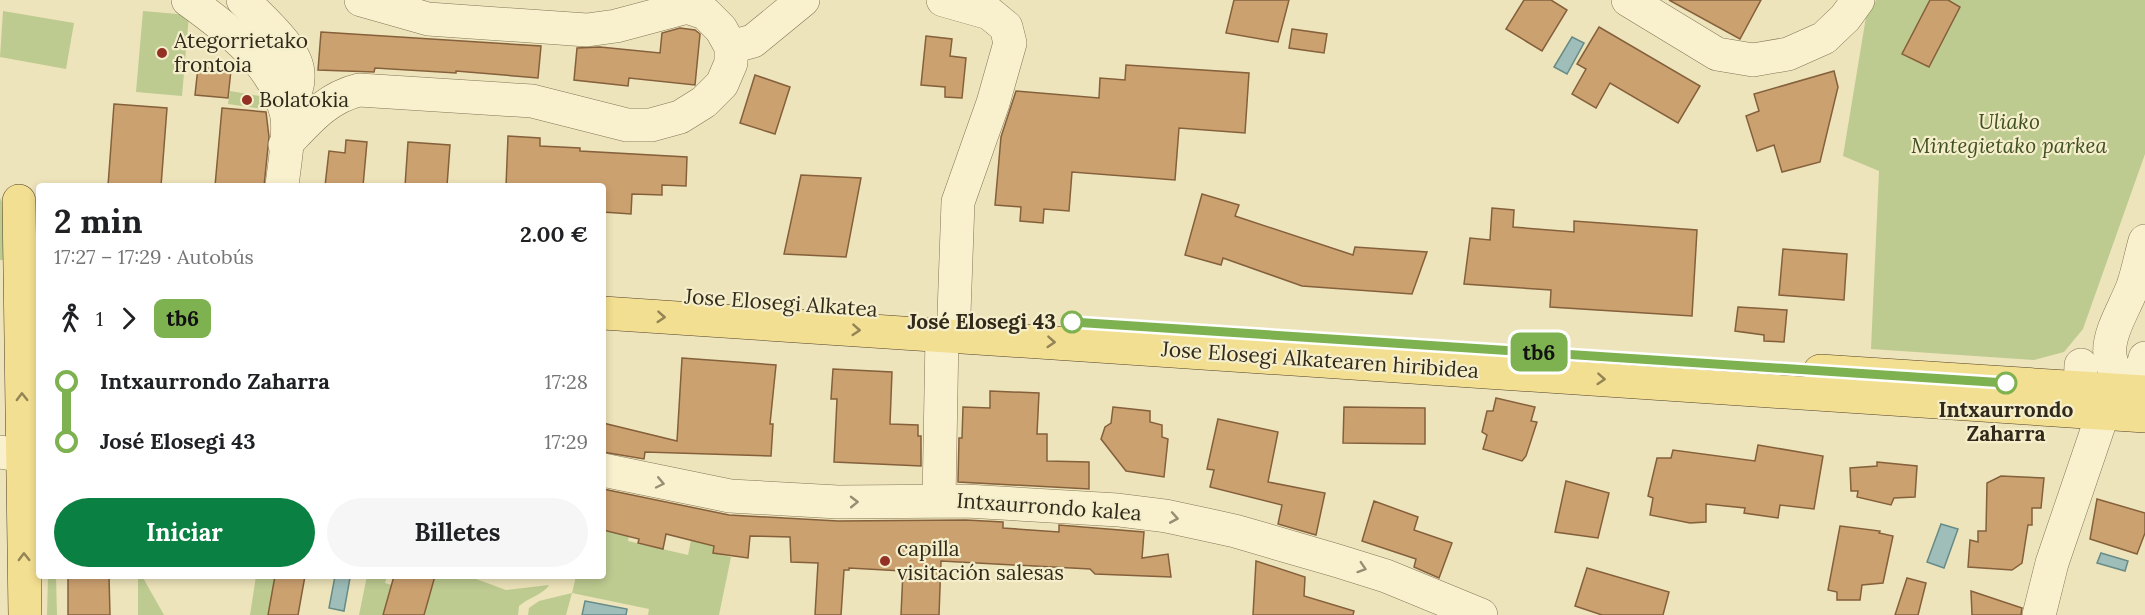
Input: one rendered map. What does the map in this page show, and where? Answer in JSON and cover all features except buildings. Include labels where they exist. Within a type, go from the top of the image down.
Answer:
[{"type":"main road","points":[[20,200],[21,455],[25,615]]},
{"type":"main road","name":"Jose Elosegi Alkatea","points":[[606,291],[948,325],[2072,379],[2142,400]]},
{"type":"main road","name":"Jose Elosegi Alkatearen hiribidea","points":[[606,313],[948,325],[2103,413],[2142,400]]},
{"type":"street","points":[[188,0],[232,33],[271,77],[286,129]]},
{"type":"street","points":[[243,0],[292,53],[298,72],[297,88],[286,129],[282,183]]},
{"type":"street","points":[[286,129],[342,94],[359,90],[532,101],[627,125],[651,125],[680,117],[704,102],[722,84],[731,63],[731,47],[721,29],[705,13],[687,7],[616,26],[587,30],[429,19],[361,0]]},
{"type":"street","points":[[731,47],[753,41],[803,0]]},
{"type":"street","points":[[939,500],[948,325],[958,202],[993,103],[1010,43],[1006,27],[989,14],[943,0]]},
{"type":"street","points":[[1628,0],[1717,54],[1753,60],[1788,54],[1824,38],[1858,0]]},
{"type":"street","points":[[2142,400],[2121,378],[2111,360],[2110,335],[2133,286],[2145,241]]},
{"type":"street","points":[[2039,615],[2052,563],[2103,413],[2086,403],[2072,379],[2115,323]]},
{"type":"street","points":[[2142,400],[2145,358]]},
{"type":"street","name":"Intxaurrondo kalea","points":[[606,471],[730,496],[838,502],[939,500],[1118,510],[1199,523],[1284,544],[1386,576],[1481,615]]},
{"type":"green space","name":"Uliako Mintegietako parkea","points":[[1876,0],[2145,0],[2145,154],[2083,329],[2064,352],[2034,360],[1871,349],[1879,171],[1843,156],[1866,17]]},
{"type":"green space","points":[[3,11],[74,23],[66,69],[0,57]]},
{"type":"green space","name":"Ategorrietako frontoia","points":[[143,11],[189,15],[182,96],[136,92]]},
{"type":"green space","name":"Bolatokia","points":[[230,91],[265,97],[263,109],[228,104]]},
{"type":"green space","points":[[0,198],[7,210],[5,260],[0,260]]},
{"type":"green space","points":[[606,531],[629,536],[628,541],[688,555],[691,540],[714,546],[713,553],[731,557],[719,615],[648,615],[649,609],[572,593],[575,579],[606,579]]},
{"type":"green space","points":[[48,579],[56,579],[57,615],[47,615]]},
{"type":"green space","points":[[138,579],[144,579],[164,615],[138,615]]},
{"type":"green space","points":[[256,579],[274,579],[268,615],[250,615]]},
{"type":"green space","points":[[366,579],[386,579],[385,583],[392,585],[383,615],[359,615]]},
{"type":"green space","points":[[434,579],[476,579],[506,590],[549,585],[519,606],[518,615],[424,615]]},
{"type":"green space","points":[[572,593],[566,615],[528,615],[529,608],[539,601]]},
{"type":"water","points":[[1572,37],[1584,43],[1567,74],[1554,67]]},
{"type":"water","points":[[1941,524],[1958,529],[1944,568],[1927,562]]},
{"type":"water","points":[[2101,553],[2128,561],[2125,571],[2097,563]]},
{"type":"water","points":[[334,579],[350,579],[344,611],[329,608]]},
{"type":"water","points":[[585,601],[627,609],[626,615],[582,615]]},
{"type":"bus line","name":"tb6","points":[[1072,322],[2006,383]]},
{"type":"place","name":"Ategorrietako frontoia","points":[[162,53]]},
{"type":"place","name":"Bolatokia","points":[[247,100]]},
{"type":"place","name":"José Elosegi 43","points":[[1072,322]]},
{"type":"place","name":"Intxaurrondo Zaharra","points":[[2006,383]]},
{"type":"place","name":"capilla visitación salesas","points":[[885,561]]}]
